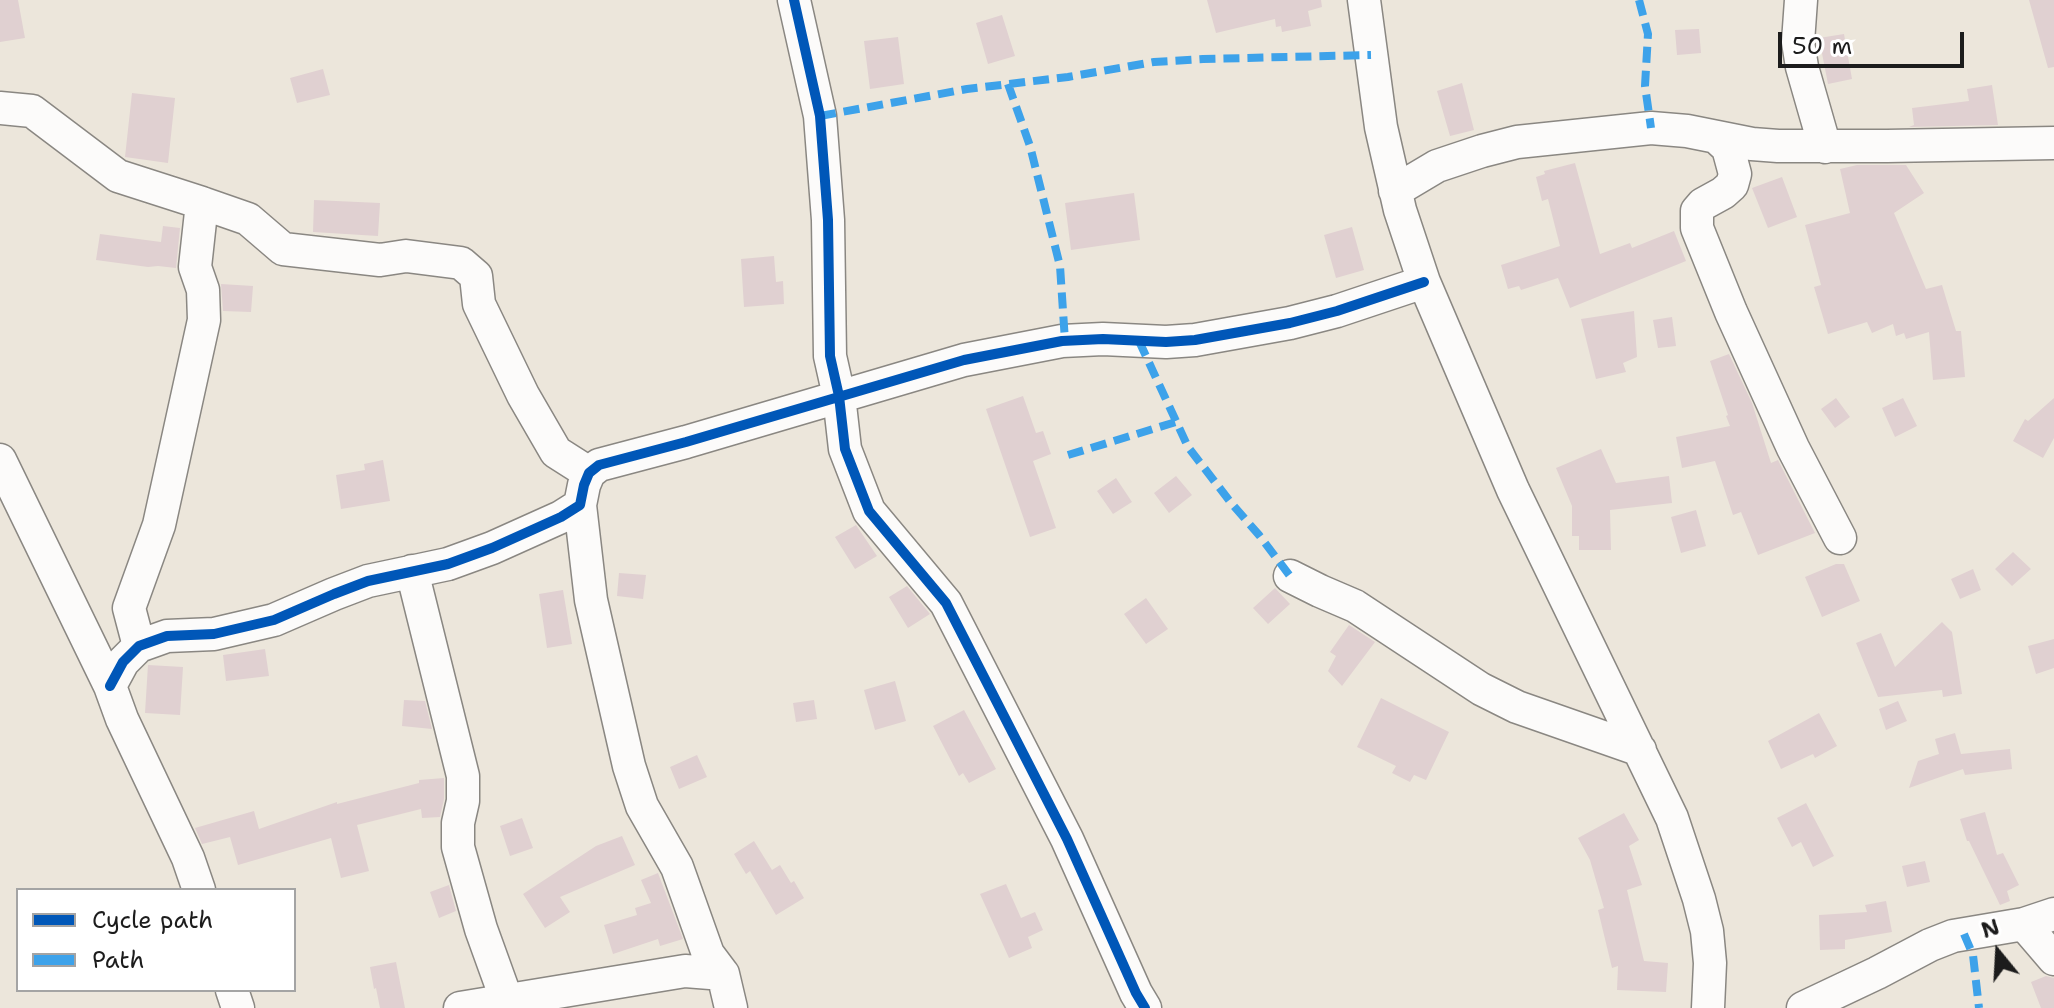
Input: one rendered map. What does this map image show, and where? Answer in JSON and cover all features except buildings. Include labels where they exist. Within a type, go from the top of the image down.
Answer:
[{"type":"street","points":[[794,0],[820,116],[828,220],[830,356],[839,396],[845,449],[869,511],[946,603],[1067,839],[1145,1008]]},
{"type":"street","points":[[1364,0],[1381,127],[1395,191],[1424,282],[1513,490],[1672,818],[1707,931],[1710,963],[1708,1008]]},
{"type":"street","points":[[1801,0],[1798,42],[1802,67],[1825,147]]},
{"type":"street","points":[[0,108],[32,111],[118,176],[248,219],[283,249],[380,260],[406,256],[461,263],[476,276],[479,304],[523,395],[556,452],[589,473]]},
{"type":"street","points":[[1395,191],[1437,166],[1517,142],[1651,128],[1687,131],[1752,144],[1825,147],[2054,143]]},
{"type":"street","points":[[1716,137],[1728,148],[1735,174],[1732,185],[1697,211],[1697,228],[1731,312],[1793,448],[1840,538]]},
{"type":"street","points":[[139,646],[129,608],[159,525],[204,320],[203,290],[195,267],[202,203]]},
{"type":"street","points":[[731,1008],[723,974],[708,954],[677,867],[642,806],[629,766],[591,600],[580,505],[589,473],[599,465],[964,360],[1062,341],[1195,340],[1290,323],[1424,282]]},
{"type":"street","points":[[0,460],[110,686],[122,719],[188,858],[198,888]]},
{"type":"street","points":[[110,686],[123,662],[139,646],[167,636],[214,634],[274,620],[368,581],[448,564],[492,548],[561,517],[580,505]]},
{"type":"street","points":[[412,571],[463,776],[458,847],[481,929],[507,1001]]},
{"type":"street","points":[[1290,576],[1355,606],[1481,689],[1505,701],[1640,750]]},
{"type":"street","points":[[1803,1008],[1953,936],[2039,919],[2054,959]]},
{"type":"street","points":[[460,1008],[685,971],[723,974]]},
{"type":"marked path","points":[[1639,0],[1648,34],[1645,86],[1651,128]]},
{"type":"marked path","points":[[820,116],[967,89],[1068,77],[1154,62],[1371,55]]},
{"type":"marked path","points":[[1008,84],[1030,146],[1060,266],[1065,341]]},
{"type":"marked path","points":[[1139,341],[1188,447],[1290,576]]},
{"type":"marked path","points":[[1068,455],[1176,422]]},
{"type":"marked path","points":[[1964,934],[1973,955],[1979,1008]]},
{"type":"cycle path","points":[[794,0],[820,116],[828,220],[830,356],[839,396],[845,449],[869,511],[946,603],[1067,839],[1145,1008]]},
{"type":"cycle path","points":[[110,686],[123,662],[139,646],[167,636],[214,634],[274,620],[368,581],[448,564],[561,517],[580,505],[589,473],[599,465],[964,360],[1062,341],[1195,340],[1290,323],[1424,282]]}]
